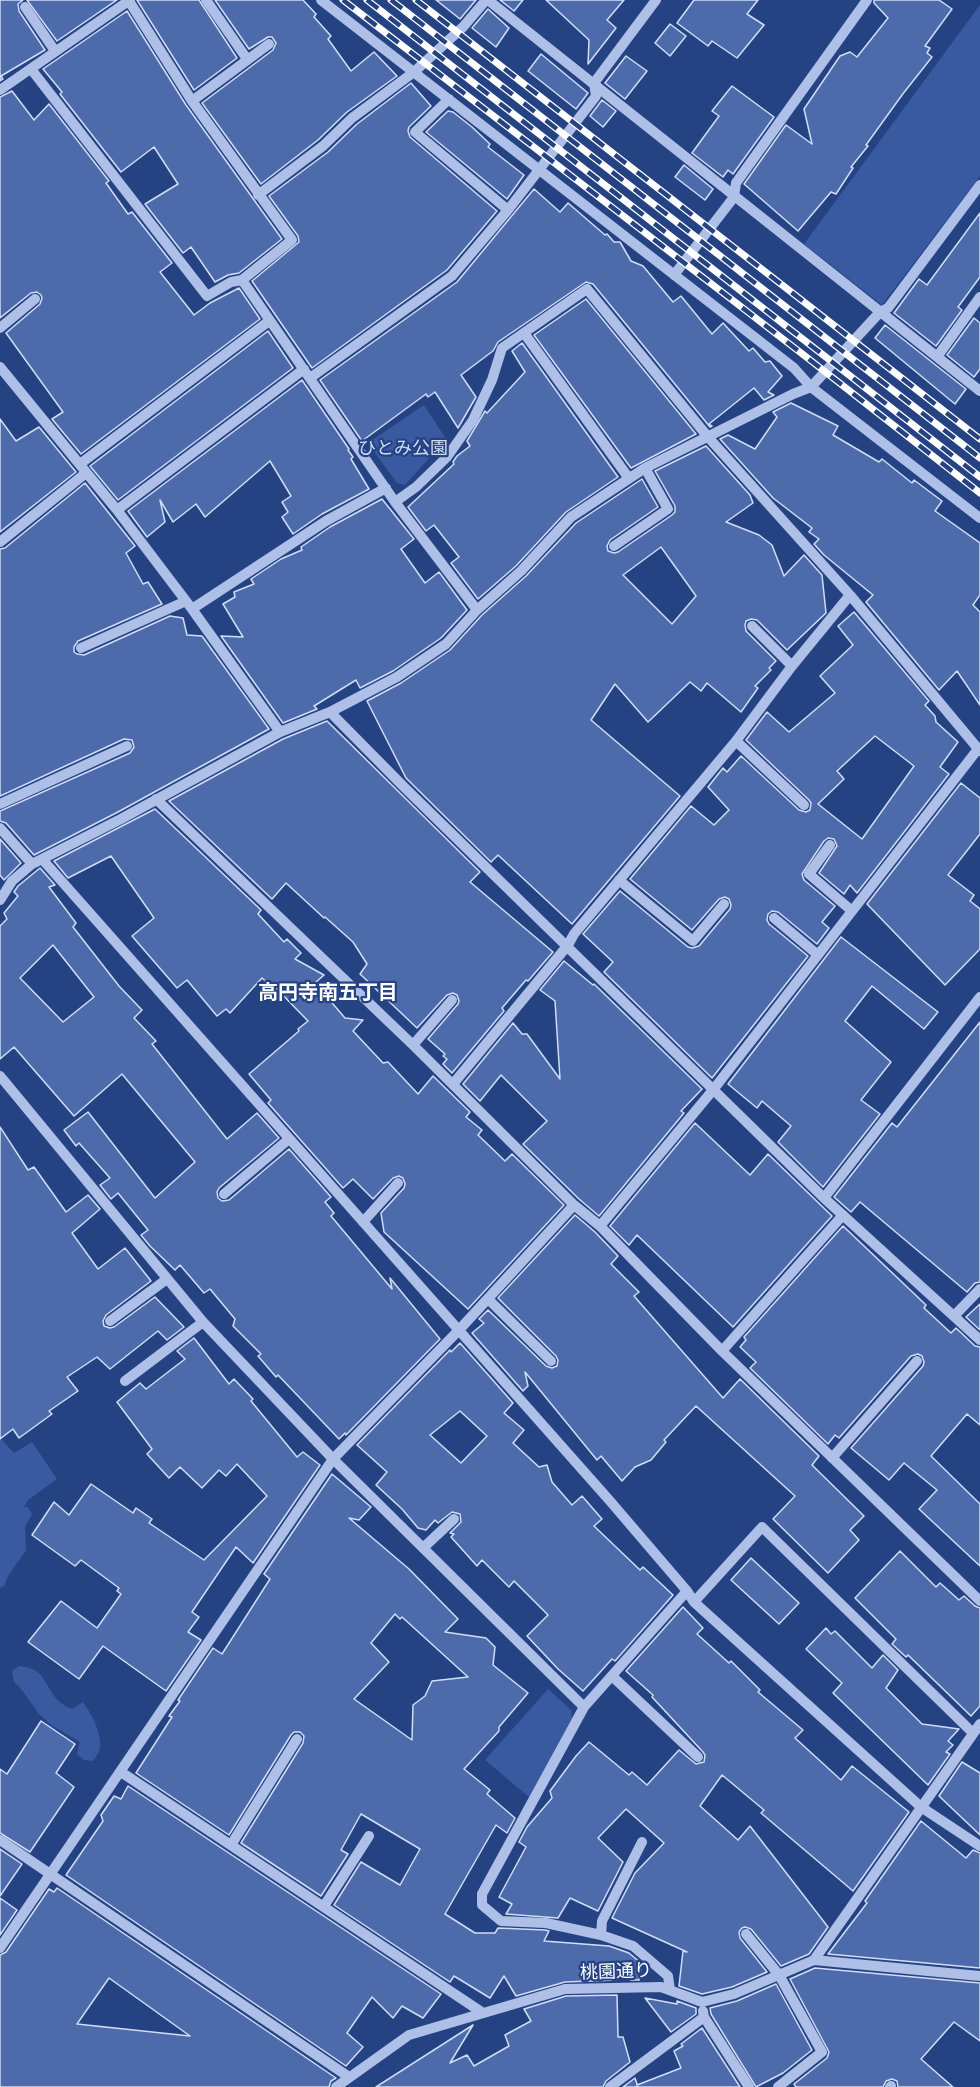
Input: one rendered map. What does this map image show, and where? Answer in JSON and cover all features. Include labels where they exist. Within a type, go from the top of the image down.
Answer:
[{"type":"street","points":[[0,90],[130,0],[192,101],[292,240],[242,279],[231,282],[207,296],[31,69]]},
{"type":"street","points":[[206,0],[247,59]]},
{"type":"street","points":[[321,0],[794,368],[811,387],[980,518]]},
{"type":"street","points":[[258,195],[323,146],[352,118],[414,72],[463,27],[487,0],[980,392]]},
{"type":"street","points":[[117,510],[307,374],[453,276],[540,170],[596,96],[594,83],[656,0]]},
{"type":"street","points":[[674,275],[734,197],[736,183],[867,0]]},
{"type":"street","points":[[25,7],[55,51]]},
{"type":"street","points":[[192,101],[269,44]]},
{"type":"street","points":[[449,99],[415,132],[508,210]]},
{"type":"street","points":[[0,900],[12,881],[37,862],[280,732],[330,712],[397,677],[446,644],[477,610],[521,571],[571,517],[628,477],[811,387],[880,312],[888,308],[980,185]]},
{"type":"street","points":[[242,279],[395,502],[477,610]]},
{"type":"street","points":[[395,502],[416,487],[447,457],[473,420],[492,380],[502,348],[587,289],[708,437],[850,595],[979,750],[713,1090],[600,1226]]},
{"type":"street","points":[[937,357],[980,297]]},
{"type":"street","points":[[0,328],[35,299]]},
{"type":"street","points":[[0,542],[83,469],[269,321]]},
{"type":"street","points":[[524,333],[628,477]]},
{"type":"street","points":[[0,367],[117,510],[189,605],[280,732]]},
{"type":"street","points":[[614,546],[668,509],[645,468]]},
{"type":"street","points":[[81,648],[189,605],[326,521],[386,488]]},
{"type":"street","points":[[453,1084],[568,945],[574,934],[736,741],[792,666],[850,595]]},
{"type":"street","points":[[752,626],[792,666]]},
{"type":"street","points":[[330,712],[824,1198],[980,1340]]},
{"type":"street","points":[[736,741],[804,805]]},
{"type":"street","points":[[0,804],[127,746]]},
{"type":"street","points":[[156,799],[413,1045],[574,1205],[600,1226],[722,1351],[980,1601]]},
{"type":"street","points":[[0,828],[37,862],[289,1139],[459,1330],[687,1591],[694,1602],[921,1807],[980,1846]]},
{"type":"street","points":[[830,845],[809,874],[852,910]]},
{"type":"street","points":[[619,880],[693,941],[724,904]]},
{"type":"street","points":[[774,918],[818,955]]},
{"type":"street","points":[[824,1198],[980,997]]},
{"type":"street","points":[[413,1045],[452,1000]]},
{"type":"street","points":[[0,1076],[202,1322],[333,1459],[584,1707]]},
{"type":"street","points":[[224,1194],[289,1139]]},
{"type":"street","points":[[363,1222],[398,1183]]},
{"type":"street","points":[[0,1948],[333,1459],[459,1330],[574,1205]]},
{"type":"street","points":[[722,1351],[843,1215]]},
{"type":"street","points":[[110,1321],[167,1279]]},
{"type":"street","points":[[954,1316],[980,1289]]},
{"type":"street","points":[[488,1299],[551,1360]]},
{"type":"street","points":[[125,1381],[202,1322]]},
{"type":"street","points":[[832,1458],[916,1361]]},
{"type":"street","points":[[423,1548],[454,1519]]},
{"type":"street","points":[[694,1602],[762,1527],[977,1728],[814,1960]]},
{"type":"street","points":[[670,1990],[668,1976],[633,1946],[601,1935],[546,1923],[501,1921],[492,1916],[482,1905],[482,1894],[584,1707],[687,1591]]},
{"type":"street","points":[[612,1676],[698,1757]]},
{"type":"street","points":[[231,1845],[297,1738]]},
{"type":"street","points":[[121,1772],[483,2013]]},
{"type":"street","points":[[324,1906],[369,1836]]},
{"type":"street","points":[[0,1840],[349,2077]]},
{"type":"street","points":[[601,1935],[602,1921],[642,1842]]},
{"type":"street","points":[[746,1934],[779,1975],[822,2052],[778,2087]]},
{"type":"street","points":[[749,2087],[704,2017],[702,2002],[734,1994],[814,1960],[980,1976]]},
{"type":"street","name":"桃園通り","points":[[336,2087],[409,2035],[566,1989],[661,1987],[702,2002]]},
{"type":"street","points":[[610,2087],[704,2017]]},
{"type":"green space","points":[[980,5],[980,176],[882,305],[804,244]]},
{"type":"green space","name":"ひとみ公園","points":[[424,405],[446,439],[405,485],[397,483],[368,443]]},
{"type":"green space","points":[[0,1438],[14,1453],[32,1442],[57,1479],[28,1500],[24,1507],[28,1507],[32,1514],[25,1527],[26,1550],[8,1576],[4,1586],[0,1588]]},
{"type":"green space","points":[[19,1666],[37,1672],[63,1704],[72,1709],[83,1702],[95,1722],[100,1738],[99,1750],[93,1761],[84,1760],[77,1754],[80,1742],[51,1725],[39,1714],[14,1682],[12,1671]]},
{"type":"green space","points":[[548,1689],[571,1710],[572,1718],[529,1797],[485,1760]]},
{"type":"building","points":[[0,0],[23,0],[18,4],[19,11],[45,50],[1,76],[3,79],[0,81]]},
{"type":"building","points":[[27,0],[117,0],[57,41]]},
{"type":"building","points":[[137,0],[199,0],[237,58],[194,90]]},
{"type":"building","points":[[215,0],[303,0],[331,36],[328,39],[351,71],[374,52],[397,76],[347,112],[318,140],[261,184],[202,103],[273,50],[276,43],[272,37],[268,37],[249,49]]},
{"type":"building","points":[[436,0],[476,0],[460,19]]},
{"type":"building","points":[[500,0],[523,0],[514,11]]},
{"type":"building","points":[[546,0],[624,0],[607,20],[616,28],[588,64],[589,40]]},
{"type":"building","points":[[694,0],[758,0],[747,14],[764,25],[737,58],[712,41],[708,46],[677,23]]},
{"type":"building","points":[[874,0],[939,0],[952,9],[925,46],[930,48],[927,53],[932,57],[866,145],[868,146],[851,167],[853,168],[836,194],[831,192],[798,231],[744,184],[786,125],[812,144],[804,109],[840,56],[850,52],[857,57],[888,18],[874,3]]},
{"type":"building","points":[[488,9],[509,28],[496,47],[472,28]]},
{"type":"building","points":[[127,11],[186,105],[282,239],[239,273],[228,275],[215,282],[191,247],[183,253],[145,204],[178,184],[154,147],[121,172],[43,69]]},
{"type":"building","points":[[670,24],[686,36],[670,56],[655,43]]},
{"type":"building","points":[[541,54],[588,93],[576,109],[528,71]]},
{"type":"building","points":[[626,56],[647,71],[625,99],[605,83]]},
{"type":"building","points":[[411,83],[431,106],[409,127],[410,137],[497,211],[447,270],[312,368],[252,281],[299,242],[298,236],[269,196],[328,152],[357,124]]},
{"type":"building","points":[[732,86],[774,117],[733,174],[728,170],[723,177],[692,153],[719,116],[712,111]]},
{"type":"building","points":[[12,91],[34,120],[49,104],[109,181],[106,183],[128,214],[132,212],[172,263],[160,272],[194,315],[210,303],[239,288],[260,319],[81,454],[52,419],[63,412],[6,333],[40,304],[41,295],[37,292],[31,293],[0,318],[0,97]]},
{"type":"building","points":[[602,100],[616,111],[603,127],[590,116]]},
{"type":"building","points":[[448,111],[453,112],[472,127],[490,144],[488,147],[524,175],[507,199],[426,132]]},
{"type":"building","points":[[684,165],[713,189],[705,200],[675,177]]},
{"type":"building","points":[[534,189],[560,212],[568,203],[614,242],[620,242],[631,261],[643,266],[673,302],[681,296],[712,334],[723,323],[749,351],[753,348],[765,362],[770,361],[782,376],[768,392],[774,395],[764,400],[754,388],[709,424],[712,426],[710,427],[593,284],[586,282],[498,342],[493,351],[461,375],[476,397],[458,428],[435,392],[428,397],[426,394],[362,441],[320,380],[457,282]]},
{"type":"building","points":[[980,213],[980,277],[958,307],[962,310],[936,346],[894,313],[919,279],[927,285]]},
{"type":"building","points":[[586,299],[696,434],[631,468],[534,335]]},
{"type":"building","points":[[974,318],[980,323],[980,369],[974,377],[947,355]]},
{"type":"building","points":[[885,325],[966,389],[955,404],[875,338]]},
{"type":"building","points":[[268,331],[293,368],[118,500],[90,466]]},
{"type":"building","points":[[522,343],[618,477],[566,512],[516,566],[478,599],[451,563],[459,557],[434,525],[426,531],[408,507],[454,464],[457,456],[470,446],[467,441],[485,411],[487,413],[525,372],[512,351]]},
{"type":"building","points":[[302,380],[349,449],[353,457],[351,459],[369,489],[322,514],[293,534],[282,517],[288,512],[282,502],[291,496],[270,461],[205,517],[196,504],[173,522],[160,500],[165,522],[147,537],[128,511]]},
{"type":"building","points":[[791,403],[838,426],[833,435],[879,462],[882,459],[912,483],[914,480],[942,501],[935,511],[980,543],[980,595],[973,605],[980,612],[980,705],[957,671],[939,690],[866,602],[873,595],[824,555],[814,544],[819,539],[809,532],[812,528],[773,498],[720,439],[728,435],[755,449],[777,417],[773,412]]},
{"type":"building","points":[[0,419],[16,441],[39,427],[76,472],[0,532]]},
{"type":"building","points":[[706,446],[750,495],[753,503],[726,522],[759,535],[772,545],[784,576],[804,555],[822,575],[826,613],[787,650],[757,620],[746,621],[746,631],[776,661],[769,668],[771,670],[755,686],[758,688],[741,712],[707,683],[701,691],[690,682],[648,722],[615,684],[591,720],[680,796],[572,924],[498,855],[491,862],[406,778],[367,701],[401,683],[450,650],[482,615],[526,576],[576,523],[642,479],[658,507],[610,540],[607,546],[608,551],[618,552],[672,515],[675,512],[675,506],[655,471]],"holes":[[[661,547],[696,596],[672,624],[623,575]]]},
{"type":"building","points":[[85,483],[135,546],[126,553],[143,584],[148,582],[162,604],[78,641],[74,652],[84,655],[170,616],[183,618],[187,635],[202,636],[269,729],[34,855],[6,823],[0,821],[0,811],[130,753],[134,747],[132,740],[124,739],[0,796],[0,549],[5,548]]},
{"type":"building","points":[[382,499],[414,539],[401,549],[425,583],[439,572],[467,610],[441,638],[393,671],[360,688],[356,680],[314,706],[317,709],[283,723],[221,636],[243,637],[223,604],[235,597],[234,592],[254,584],[251,579],[281,559],[302,550],[301,547],[330,527]]},
{"type":"building","points":[[854,612],[929,701],[925,705],[935,716],[936,722],[958,742],[940,767],[949,774],[857,893],[850,885],[844,894],[819,873],[837,846],[834,839],[828,838],[824,841],[802,874],[804,880],[835,906],[822,922],[829,928],[817,944],[778,912],[772,911],[768,914],[769,924],[808,956],[712,1078],[604,972],[613,962],[583,934],[620,891],[692,948],[699,946],[730,909],[729,899],[725,897],[719,899],[692,930],[630,879],[691,806],[714,825],[729,810],[708,787],[723,768],[727,772],[741,756],[799,810],[806,812],[810,810],[809,800],[746,740],[767,712],[789,732],[835,693],[820,676],[853,645],[838,626]],"holes":[[[875,736],[914,766],[862,839],[818,804],[844,779],[837,771]]]},
{"type":"building","points":[[327,721],[480,872],[470,882],[553,952],[502,1008],[504,1011],[452,1073],[443,1064],[447,1059],[443,1056],[445,1054],[428,1039],[458,1004],[457,995],[453,993],[447,995],[417,1028],[360,974],[367,964],[353,942],[286,883],[272,899],[169,801],[283,739]]},
{"type":"building","points":[[961,783],[980,798],[980,834],[948,875],[974,895],[970,901],[980,909],[980,949],[945,985],[867,904]]},
{"type":"building","points":[[155,809],[261,910],[258,914],[284,942],[287,939],[301,953],[295,959],[324,975],[315,983],[345,1018],[363,1020],[353,1031],[383,1063],[388,1062],[418,1094],[433,1076],[470,1112],[466,1117],[482,1130],[478,1135],[505,1161],[512,1154],[564,1205],[468,1309],[384,1232],[381,1213],[404,1188],[403,1178],[399,1176],[393,1178],[373,1199],[353,1179],[343,1188],[268,1103],[271,1100],[249,1074],[308,1021],[273,985],[271,986],[262,978],[230,1013],[226,1009],[217,1016],[187,980],[177,988],[132,936],[154,918],[111,856],[68,878],[54,861]]},
{"type":"building","points":[[0,839],[21,863],[4,880],[0,875]]},
{"type":"building","points":[[40,868],[55,885],[49,887],[76,923],[73,927],[119,986],[142,1010],[134,1018],[156,1041],[152,1044],[227,1139],[257,1113],[279,1138],[219,1188],[218,1198],[222,1201],[229,1200],[289,1149],[331,1197],[325,1202],[334,1213],[331,1216],[392,1289],[390,1278],[440,1339],[346,1435],[345,1433],[339,1439],[278,1375],[276,1377],[258,1356],[261,1354],[233,1326],[235,1319],[210,1289],[204,1293],[180,1265],[175,1270],[150,1246],[141,1235],[148,1230],[118,1193],[111,1199],[100,1185],[110,1178],[79,1143],[76,1146],[64,1130],[88,1112],[155,1198],[195,1162],[122,1074],[74,1116],[14,1047],[0,1059],[0,926],[7,919],[4,913],[18,896],[14,892]],"holes":[[[53,945],[94,997],[63,1022],[20,978]]]},
{"type":"building","points":[[841,937],[938,1012],[924,1029],[872,986],[845,1021],[891,1062],[861,1100],[880,1114],[823,1187],[778,1142],[791,1126],[762,1101],[757,1108],[728,1084]]},
{"type":"building","points":[[564,961],[594,984],[702,1089],[681,1111],[684,1113],[599,1216],[523,1144],[547,1121],[501,1075],[480,1101],[463,1084],[513,1023],[522,1034],[527,1034],[560,1079],[555,1001],[540,990]]},
{"type":"building","points":[[980,1022],[980,1282],[975,1283],[967,1292],[860,1202],[851,1212],[834,1197],[892,1123],[897,1127]]},
{"type":"building","points":[[695,1123],[750,1175],[768,1154],[832,1216],[733,1327],[637,1235],[629,1245],[610,1226]]},
{"type":"building","points":[[0,1127],[28,1170],[34,1167],[66,1212],[88,1195],[100,1209],[72,1233],[98,1269],[125,1248],[151,1281],[106,1315],[103,1321],[104,1326],[114,1327],[155,1297],[184,1327],[167,1340],[158,1331],[110,1369],[97,1357],[67,1377],[78,1391],[49,1411],[52,1414],[19,1438],[13,1429],[0,1439]]},
{"type":"building","points":[[575,1215],[618,1256],[611,1264],[639,1292],[634,1296],[723,1398],[740,1379],[819,1456],[812,1465],[864,1516],[850,1530],[859,1540],[828,1573],[773,1519],[795,1496],[696,1406],[664,1440],[666,1442],[651,1460],[635,1467],[622,1481],[601,1456],[597,1460],[525,1372],[528,1386],[523,1391],[472,1333],[484,1323],[479,1319],[488,1310],[546,1366],[552,1368],[557,1366],[556,1356],[498,1298]]},
{"type":"building","points":[[843,1226],[926,1305],[924,1308],[951,1333],[956,1328],[975,1346],[980,1347],[980,1425],[967,1414],[931,1456],[980,1504],[980,1566],[919,1509],[937,1490],[904,1463],[889,1480],[851,1448],[923,1366],[922,1356],[918,1354],[911,1356],[839,1438],[835,1435],[828,1444],[750,1368],[756,1362],[740,1347],[746,1340],[744,1337]]},
{"type":"building","points":[[980,1304],[980,1330],[966,1317]]},
{"type":"building","points":[[194,1338],[229,1384],[234,1379],[253,1399],[251,1401],[297,1457],[303,1452],[320,1465],[253,1563],[236,1547],[192,1612],[199,1617],[188,1632],[201,1640],[166,1691],[103,1646],[79,1679],[28,1642],[61,1601],[97,1628],[121,1594],[117,1591],[119,1588],[81,1560],[75,1566],[32,1535],[54,1502],[69,1515],[91,1484],[133,1513],[136,1508],[152,1519],[149,1523],[204,1560],[267,1496],[237,1464],[226,1476],[219,1470],[202,1488],[180,1467],[169,1478],[147,1454],[152,1449],[117,1402],[140,1383],[146,1389],[185,1359],[177,1351]]},
{"type":"building","points":[[460,1343],[513,1403],[504,1413],[524,1430],[513,1443],[539,1467],[547,1465],[552,1482],[572,1505],[582,1496],[602,1519],[594,1526],[640,1570],[643,1567],[673,1595],[615,1661],[612,1659],[583,1691],[558,1669],[527,1636],[548,1615],[514,1581],[509,1587],[482,1560],[477,1566],[451,1537],[454,1534],[450,1533],[461,1522],[460,1514],[452,1512],[438,1523],[435,1520],[426,1530],[418,1528],[402,1509],[376,1485],[387,1472],[357,1445],[450,1350],[451,1352]],"holes":[[[460,1411],[487,1436],[461,1463],[430,1435]]]},
{"type":"building","points":[[332,1474],[371,1507],[359,1520],[349,1518],[409,1569],[458,1619],[445,1632],[486,1638],[495,1647],[493,1665],[528,1693],[499,1727],[499,1731],[464,1769],[490,1790],[487,1794],[515,1818],[507,1833],[496,1825],[445,1914],[475,1933],[495,1933],[498,1928],[545,1930],[549,1931],[544,1941],[609,1946],[629,1953],[642,1964],[639,1980],[631,1980],[616,1962],[617,1980],[565,1982],[516,1996],[504,1976],[490,1998],[454,1976],[450,1982],[334,1905],[361,1862],[400,1885],[420,1849],[361,1814],[341,1850],[348,1854],[321,1896],[241,1843],[303,1743],[304,1736],[300,1732],[294,1732],[291,1735],[229,1835],[136,1773],[172,1717],[169,1716],[180,1701],[178,1700],[213,1648],[222,1654],[270,1579],[264,1574]],"holes":[[[395,1614],[400,1619],[402,1617],[468,1677],[432,1681],[425,1696],[413,1705],[412,1740],[354,1699],[389,1662],[371,1643]]]},
{"type":"building","points":[[900,1551],[936,1587],[940,1583],[959,1600],[964,1596],[980,1608],[980,1706],[971,1716],[908,1655],[906,1657],[892,1644],[896,1639],[855,1598]]},
{"type":"building","points":[[751,1558],[799,1603],[779,1624],[731,1580]]},
{"type":"building","points":[[683,1607],[703,1628],[697,1634],[729,1663],[731,1661],[760,1690],[758,1692],[803,1730],[795,1738],[841,1780],[852,1766],[909,1812],[853,1891],[761,1813],[764,1810],[722,1775],[700,1806],[738,1840],[750,1826],[828,1927],[809,1954],[781,1966],[751,1929],[742,1928],[739,1932],[740,1938],[767,1972],[732,1987],[702,1994],[679,1986],[683,1951],[687,1952],[612,1918],[635,1873],[664,1843],[626,1809],[598,1838],[623,1862],[598,1911],[570,1898],[558,1918],[506,1914],[512,1904],[499,1897],[526,1847],[519,1842],[527,1827],[552,1798],[550,1791],[589,1742],[629,1775],[632,1772],[647,1785],[679,1750],[696,1764],[704,1762],[703,1752],[652,1697],[653,1695],[626,1671]]},
{"type":"building","points":[[826,1628],[831,1634],[835,1631],[872,1668],[883,1655],[898,1670],[886,1688],[922,1724],[959,1729],[948,1741],[953,1745],[946,1752],[950,1754],[928,1785],[833,1693],[842,1683],[806,1649]]},
{"type":"building","points":[[41,1721],[75,1744],[56,1773],[74,1787],[30,1852],[0,1833],[0,1769],[7,1774]]},
{"type":"building","points":[[962,1762],[980,1773],[980,1835],[939,1796]]},
{"type":"building","points":[[128,1786],[441,1994],[423,2018],[402,2006],[393,2018],[372,1997],[347,2033],[363,2047],[346,2066],[66,1875],[103,1821],[101,1815],[114,1796],[121,1799]]},
{"type":"building","points":[[921,1821],[966,1858],[973,1850],[980,1853],[980,1968],[828,1954],[867,1903],[865,1901]]},
{"type":"building","points":[[0,1849],[22,1864],[0,1896]]},
{"type":"building","points":[[57,1888],[336,2078],[331,2081],[329,2087],[0,2087],[0,1955],[6,1952],[49,1889],[54,1892]],"holes":[[[109,1978],[190,2036],[77,2024]]]},
{"type":"building","points":[[0,1898],[17,1910],[0,1935]]},
{"type":"building","points":[[815,1968],[980,1983],[980,2041],[954,2022],[921,2059],[953,2087],[898,2087],[897,2081],[892,2079],[886,2081],[883,2087],[796,2087],[794,2084],[827,2058],[829,2052],[790,1979]]},
{"type":"building","points":[[776,1984],[812,2050],[783,2073],[756,2087],[711,2014],[710,2008],[737,2001]]},
{"type":"building","points":[[617,1995],[618,2037],[623,2037],[630,2062],[606,2081],[603,2087],[376,2087],[473,2025],[450,2063],[467,2055],[474,2066],[509,2046],[505,2035],[531,2021],[524,2009],[566,1996]]},
{"type":"building","points":[[645,1998],[677,2004],[677,2001],[696,2008],[696,2014],[671,2032]]},
{"type":"building","points":[[702,2028],[740,2087],[638,2087],[637,2085],[681,2068],[674,2051],[683,2046],[681,2044]]},
{"type":"building","points":[[635,2078],[638,2087],[623,2087]]},
{"type":"railway","points":[[343,0],[980,493]]},
{"type":"railway","points":[[367,0],[980,477]]},
{"type":"railway","points":[[391,0],[980,458]]},
{"type":"railway","points":[[416,0],[980,439]]},
{"type":"district","name":"高円寺南五丁目","points":[[328,993]]}]
